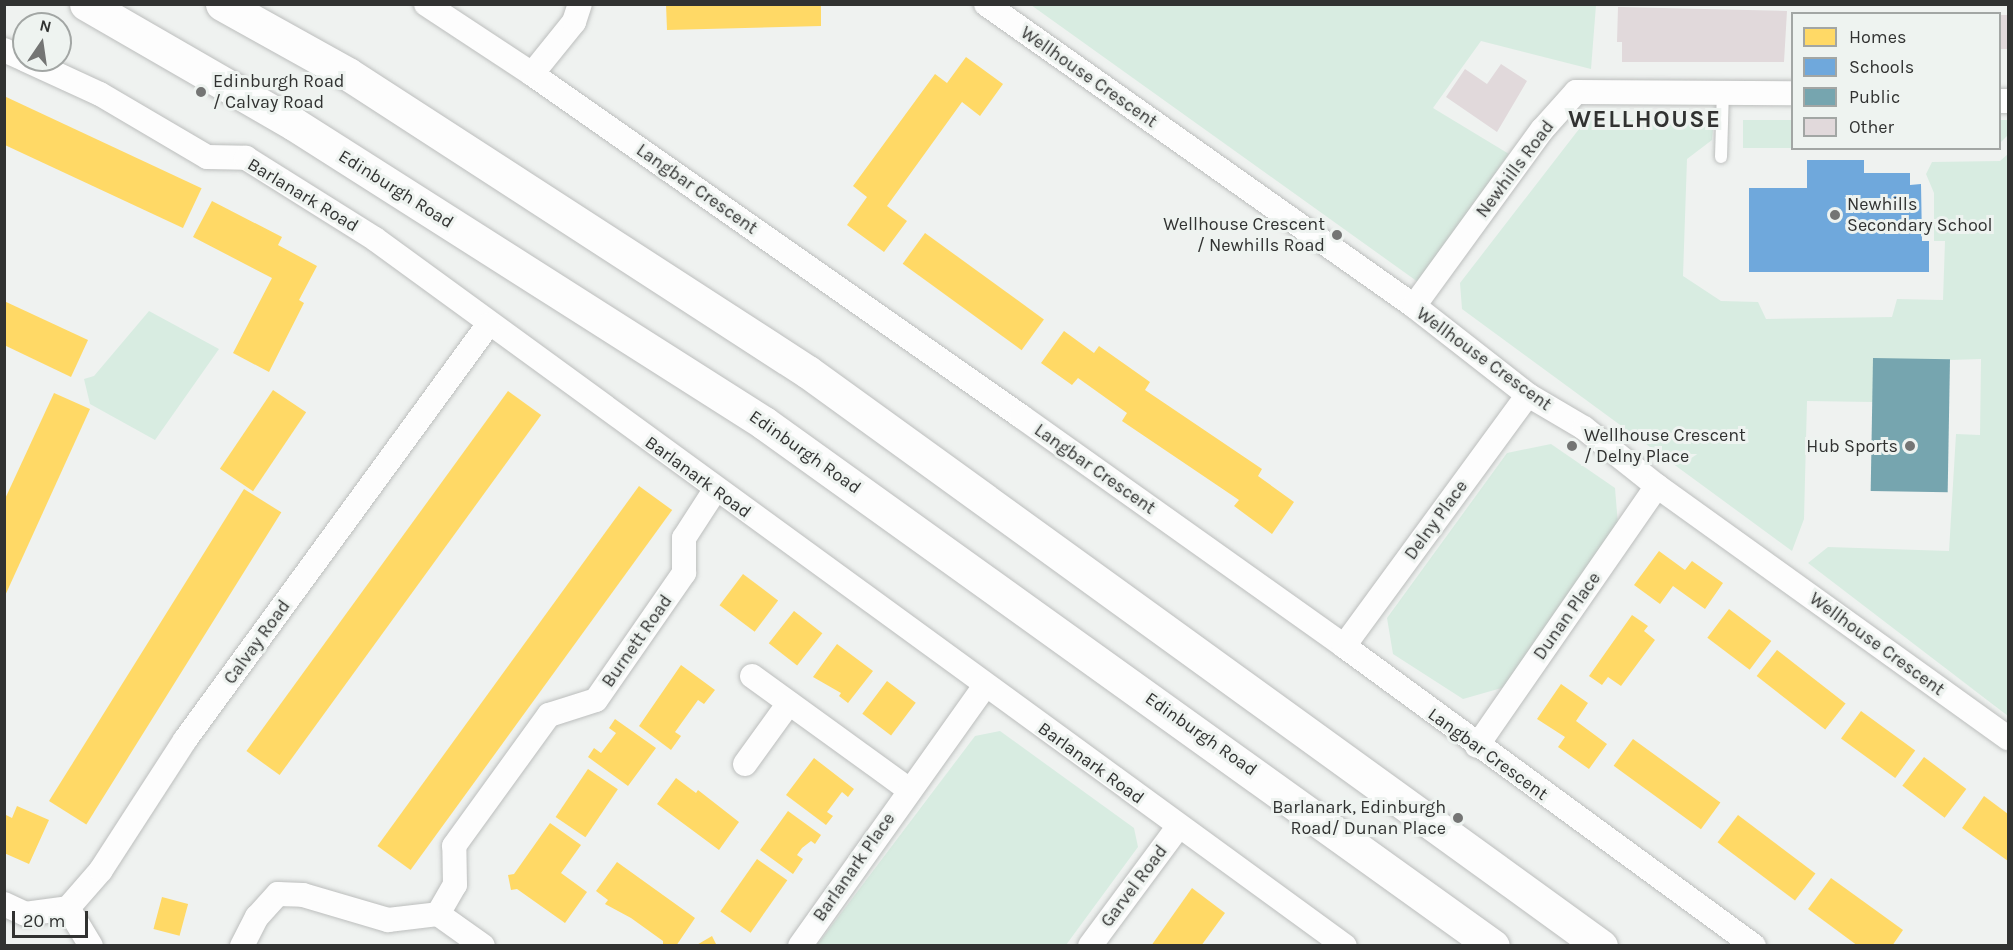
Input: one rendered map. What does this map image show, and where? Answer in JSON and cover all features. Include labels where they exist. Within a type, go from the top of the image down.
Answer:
[{"type":"main road","name":"Edinburgh Road","points":[[86,4],[294,124],[765,423],[1493,945]]},
{"type":"main road","points":[[222,4],[348,74],[808,372],[1601,945]]},
{"type":"street","name":"Langbar Crescent","points":[[426,4],[532,74],[1344,646],[1477,746],[1754,945]]},
{"type":"street","points":[[532,74],[574,22],[580,4]]},
{"type":"street","name":"Wellhouse Crescent","points":[[986,4],[1414,306],[1528,394],[1584,428],[1657,486],[2008,738]]},
{"type":"street","name":"Barlanark Road","points":[[51,72],[100,94],[207,157],[246,158],[375,239],[488,324],[1178,827],[1345,945]]},
{"type":"street","name":"Newhills Road","points":[[1414,306],[1542,130],[1576,92],[1791,93]]},
{"type":"street","name":"Calvay Road","points":[[68,908],[101,870],[185,740],[488,324]]},
{"type":"street","name":"Delny Place","points":[[1344,646],[1528,394]]},
{"type":"street","name":"Dunan Place","points":[[1477,746],[1657,486]]},
{"type":"street","name":"Burnett Road","points":[[438,914],[455,885],[454,846],[549,715],[596,700],[684,573],[684,538],[715,490]]},
{"type":"street","points":[[752,676],[908,789]]},
{"type":"street","name":"Barlanark Place","points":[[800,945],[908,789],[986,686]]},
{"type":"street","points":[[745,764],[789,703]]},
{"type":"street","name":"Garvel Road","points":[[1090,945],[1178,827]]},
{"type":"street","points":[[242,945],[257,917],[278,894],[303,895],[388,920],[438,914],[483,945]]},
{"type":"street","points":[[4,904],[25,914],[68,908],[91,945]]},
{"type":"lane","points":[[1721,157],[1723,91]]},
{"type":"green space","points":[[1031,5],[1596,5],[1591,69],[1481,41],[1433,108],[1509,154],[1418,282]]},
{"type":"green space","points":[[1586,120],[1714,120],[1712,140],[1687,159],[1683,276],[1721,301],[1758,302],[1766,319],[1892,317],[1897,299],[1943,300],[1945,241],[1934,241],[1934,193],[1926,174],[1932,162],[2000,161],[2008,154],[2008,716],[1808,563],[1828,547],[1949,551],[1956,434],[1980,435],[1981,359],[1950,360],[1873,402],[1807,401],[1804,519],[1792,551],[1462,309],[1460,283]]},
{"type":"green space","points":[[1743,120],[1791,120],[1791,148],[1743,148]]},
{"type":"green space","points":[[2001,120],[2008,120],[2008,135],[2001,142]]},
{"type":"green space","points":[[149,311],[219,349],[155,440],[90,404],[84,379],[94,376]]},
{"type":"green space","points":[[1551,444],[1615,488],[1618,525],[1505,687],[1463,699],[1393,654],[1387,618],[1507,453]]},
{"type":"green space","points":[[1000,731],[1134,828],[1138,847],[1066,945],[817,945],[975,736]]},
{"type":"building: Homes","points":[[666,4],[821,4],[821,26],[667,30]]},
{"type":"building: Homes","points":[[966,57],[1003,84],[980,116],[962,102],[887,206],[907,221],[884,252],[847,225],[867,197],[853,186],[935,74],[947,83]]},
{"type":"building: Homes","points":[[4,96],[202,188],[183,228],[4,145]]},
{"type":"building: Homes","points":[[212,201],[282,237],[278,245],[317,266],[299,300],[304,303],[269,372],[233,353],[272,278],[193,237]]},
{"type":"building: Homes","points":[[925,233],[1044,319],[1022,350],[903,264]]},
{"type":"building: Homes","points":[[4,301],[88,340],[71,377],[4,345]]},
{"type":"building: Homes","points":[[1064,331],[1094,353],[1099,346],[1150,382],[1145,390],[1262,469],[1258,476],[1294,502],[1272,534],[1234,506],[1239,500],[1122,421],[1127,413],[1078,378],[1072,385],[1041,363]]},
{"type":"building: Homes","points":[[273,390],[306,412],[253,491],[220,469]]},
{"type":"building: Homes","points":[[508,391],[541,415],[280,775],[246,751]]},
{"type":"building: Homes","points":[[54,393],[90,409],[4,598],[4,501]]},
{"type":"building: Homes","points":[[639,486],[672,510],[411,870],[377,846]]},
{"type":"building: Homes","points":[[244,489],[281,512],[86,824],[49,801]]},
{"type":"building: Homes","points":[[1659,551],[1685,570],[1692,561],[1723,583],[1705,609],[1673,586],[1660,604],[1634,585]]},
{"type":"building: Homes","points":[[743,574],[778,600],[755,632],[720,605]]},
{"type":"building: Homes","points":[[1729,609],[1771,641],[1750,670],[1707,638]]},
{"type":"building: Homes","points":[[794,611],[822,633],[797,665],[769,643]]},
{"type":"building: Homes","points":[[1632,615],[1648,626],[1644,631],[1655,640],[1621,686],[1608,677],[1602,685],[1589,676]]},
{"type":"building: Homes","points":[[837,644],[873,671],[848,703],[839,696],[841,693],[813,677]]},
{"type":"building: Homes","points":[[1777,650],[1846,704],[1825,730],[1757,676]]},
{"type":"building: Homes","points":[[681,665],[715,690],[704,704],[698,700],[675,732],[681,736],[671,750],[639,726]]},
{"type":"building: Homes","points":[[887,681],[916,703],[891,735],[862,714]]},
{"type":"building: Homes","points":[[1561,684],[1588,703],[1576,721],[1607,744],[1589,769],[1558,747],[1565,737],[1537,719]]},
{"type":"building: Homes","points":[[1861,711],[1915,750],[1895,778],[1841,739]]},
{"type":"building: Homes","points":[[615,719],[656,748],[628,786],[588,757],[594,748],[601,753],[616,733],[609,728]]},
{"type":"building: Homes","points":[[1633,739],[1720,802],[1701,829],[1614,766]]},
{"type":"building: Homes","points":[[1924,757],[1966,789],[1945,818],[1902,786]]},
{"type":"building: Homes","points":[[814,758],[854,789],[848,797],[842,792],[827,812],[833,816],[826,825],[786,795]]},
{"type":"building: Homes","points":[[588,769],[618,789],[585,837],[556,817]]},
{"type":"building: Homes","points":[[676,778],[696,793],[698,790],[739,822],[719,850],[657,804]]},
{"type":"building: Homes","points":[[1984,796],[2008,814],[2008,861],[1962,828]]},
{"type":"building: Homes","points":[[17,806],[49,820],[29,864],[4,853],[4,814],[12,818]]},
{"type":"building: Homes","points":[[788,811],[821,835],[815,844],[811,841],[802,848],[797,855],[803,859],[793,874],[760,850]]},
{"type":"building: Homes","points":[[1738,815],[1815,873],[1795,901],[1718,842]]},
{"type":"building: Homes","points":[[550,823],[581,845],[561,873],[587,892],[565,923],[517,889],[511,890],[508,875],[514,874]]},
{"type":"building: Homes","points":[[757,859],[787,880],[751,933],[720,911]]},
{"type":"building: Homes","points":[[617,862],[695,918],[676,946],[663,946],[663,941],[631,918],[605,904],[608,900],[596,891]]},
{"type":"building: Homes","points":[[1831,878],[1903,930],[1892,946],[1858,946],[1808,909]]},
{"type":"building: Homes","points":[[1192,888],[1225,913],[1201,946],[1151,946]]},
{"type":"building: Homes","points":[[162,897],[188,904],[180,936],[153,929]]},
{"type":"building: Homes","points":[[712,936],[717,946],[695,946]]},
{"type":"building: Schools","name":"Newhills Secondary School","points":[[1807,160],[1864,160],[1864,173],[1910,173],[1910,185],[1921,184],[1922,241],[1929,241],[1929,272],[1749,272],[1749,188],[1807,188]]},
{"type":"building: Public","name":"Hub Sports","points":[[1873,358],[1950,359],[1948,492],[1871,491]]},
{"type":"building: Other","points":[[1618,7],[1787,11],[1784,62],[1622,62],[1622,42],[1617,42]]},
{"type":"building: Other","points":[[2001,15],[2008,15],[2008,49],[2001,49]]},
{"type":"building: Other","points":[[1501,64],[1527,81],[1497,132],[1446,97],[1465,69],[1487,84]]},
{"type":"place","name":"Edinburgh Road / Calvay Road","points":[[201,92]]},
{"type":"place","name":"Newhills Secondary School","points":[[1835,215]]},
{"type":"place","name":"Wellhouse Crescent / Newhills Road","points":[[1337,235]]},
{"type":"place","name":"Wellhouse Crescent / Delny Place","points":[[1572,446]]},
{"type":"place","name":"Hub Sports","points":[[1910,446]]},
{"type":"place","name":"Barlanark, Edinburgh Road/ Dunan Place","points":[[1458,818]]},
{"type":"district","name":"WELLHOUSE","points":[[1645,120]]}]
